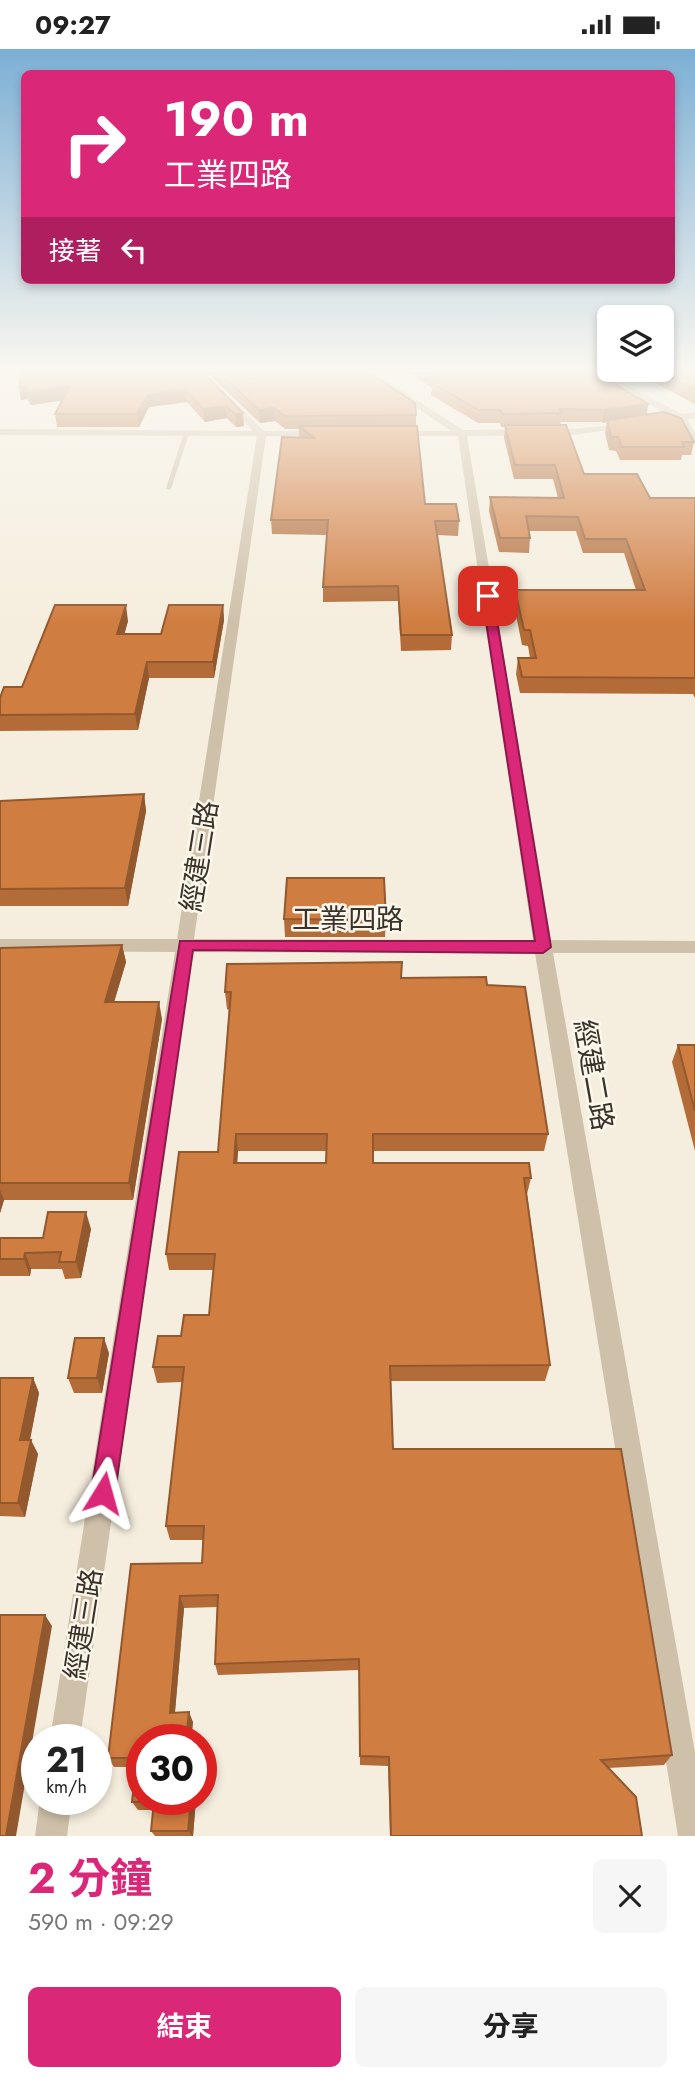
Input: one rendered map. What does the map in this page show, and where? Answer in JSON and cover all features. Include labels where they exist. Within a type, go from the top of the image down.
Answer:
[{"type":"street","name":"經建三路","points":[[67,1724],[259,455]]},
{"type":"street","name":"經建二路","points":[[465,455],[543,947],[694,1836]]},
{"type":"street","name":"工業四路","points":[[0,945],[695,947]]},
{"type":"street","points":[[51,1836],[54,1815]]},
{"type":"lane","points":[[169,487],[179,455]]},
{"type":"building","points":[[280,455],[420,455],[425,504],[456,504],[459,521],[435,521],[452,635],[401,635],[398,586],[323,587],[328,520],[271,520]]},
{"type":"building","points":[[513,455],[577,455],[584,474],[637,474],[650,498],[695,498],[695,678],[522,677],[518,658],[536,658],[530,630],[524,630],[515,590],[645,590],[626,539],[585,539],[578,517],[526,516],[530,538],[500,538],[490,497],[564,498],[555,465],[515,465]]},
{"type":"building","points":[[55,605],[126,605],[117,634],[161,634],[169,605],[223,605],[213,662],[147,662],[135,714],[0,715],[0,698],[4,687],[22,687]]},
{"type":"building","points":[[144,794],[125,888],[0,889],[0,801]]},
{"type":"building","points":[[287,878],[384,878],[386,920],[284,919]]},
{"type":"building","points":[[122,945],[105,1002],[159,1002],[129,1183],[0,1183],[0,948]]},
{"type":"building","points":[[402,962],[401,978],[486,977],[487,985],[525,987],[548,1134],[373,1134],[373,1163],[529,1163],[531,1178],[524,1178],[550,1365],[390,1366],[393,1449],[621,1449],[672,1755],[601,1760],[636,1797],[642,1836],[391,1836],[389,1757],[360,1756],[359,1659],[215,1664],[218,1595],[180,1596],[170,1713],[189,1712],[188,1724],[126,1724],[126,1758],[112,1758],[112,1724],[131,1564],[202,1563],[204,1526],[166,1526],[184,1367],[153,1367],[158,1336],[181,1336],[184,1315],[209,1315],[215,1254],[166,1254],[179,1152],[218,1152],[231,992],[225,992],[227,964]],"holes":[[[236,1134],[327,1134],[326,1163],[234,1163]]]},
{"type":"building","points":[[678,1045],[695,1045],[695,1111]]},
{"type":"building","points":[[48,1212],[86,1212],[76,1262],[59,1262],[61,1252],[25,1253],[24,1259],[0,1259],[0,1238],[43,1238]]},
{"type":"building","points":[[75,1338],[104,1338],[97,1378],[68,1378]]},
{"type":"building","points":[[0,1378],[33,1378],[20,1440],[31,1440],[18,1503],[0,1503]]},
{"type":"building","points":[[0,1615],[45,1615],[26,1724],[21,1724],[21,1751],[6,1836],[0,1836]]},
{"type":"building","points":[[153,1815],[190,1815],[188,1831],[151,1831]]},
{"type":"route","points":[[103,1493],[186,944],[543,947],[488,596]]}]
